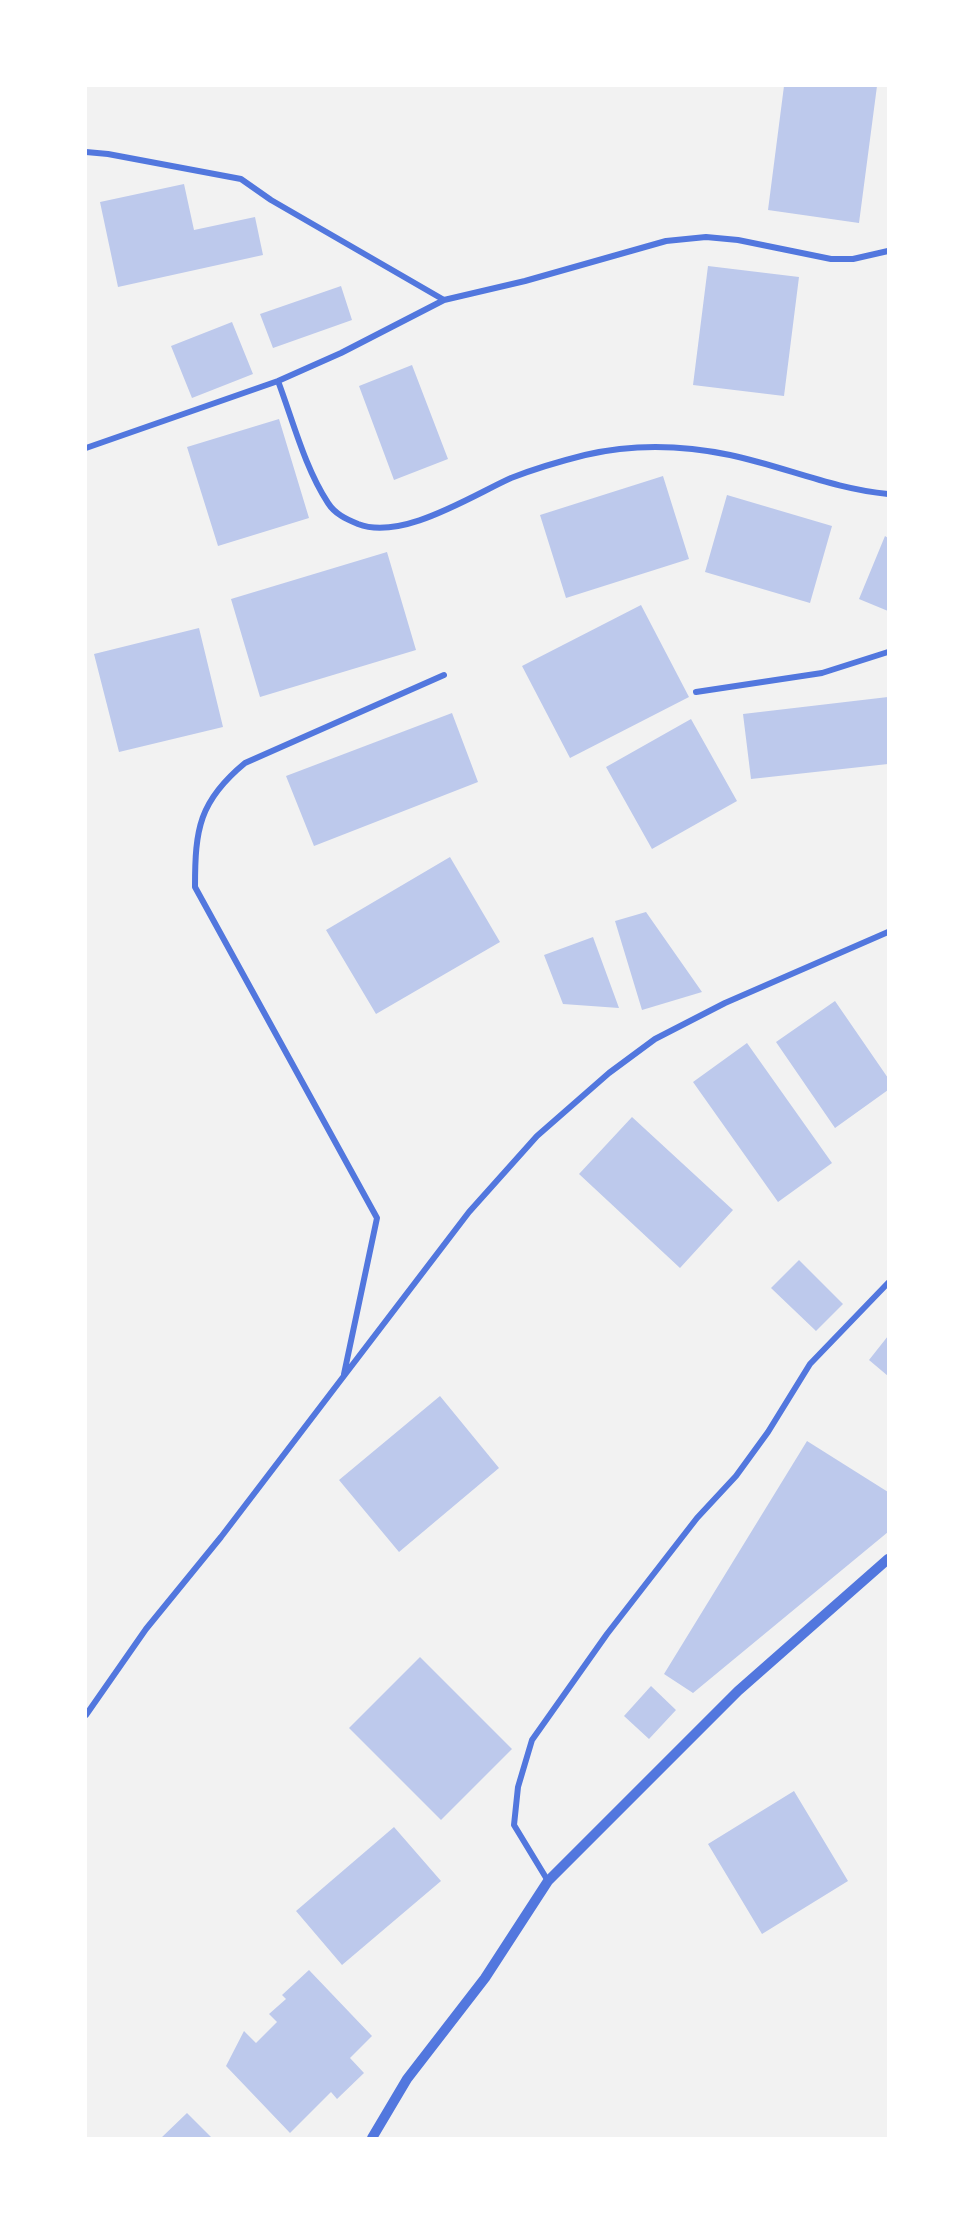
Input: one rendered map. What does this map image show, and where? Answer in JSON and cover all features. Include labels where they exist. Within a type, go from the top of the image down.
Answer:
[{"type":"street","points":[[86,152],[108,154],[241,179],[339,240],[444,300]]},
{"type":"street","points":[[86,448],[278,381],[341,353],[444,300],[525,281],[666,241],[706,237],[738,240],[831,260],[853,259],[888,251]]},
{"type":"street","points":[[278,381],[314,474],[329,504],[341,516],[360,525],[396,526],[419,520],[514,477],[583,455],[622,448],[688,448],[730,455],[815,480],[888,494]]},
{"type":"street","points":[[696,692],[822,673],[888,652]]},
{"type":"street","points":[[343,1378],[377,1218],[195,887],[195,847],[207,802],[226,779],[245,763],[444,675]]},
{"type":"street","points":[[86,1715],[146,1629],[343,1378],[469,1212],[537,1136],[609,1073],[655,1039],[725,1003],[888,932]]},
{"type":"street","points":[[548,1881],[514,1825],[518,1786],[532,1740],[607,1634],[683,1536],[743,1467],[768,1432],[810,1364],[888,1283]]},
{"type":"street","points":[[372,2139],[407,2079],[485,1978],[548,1881],[738,1691],[888,1559]]},
{"type":"building","points":[[784,86],[877,86],[859,223],[768,210]]},
{"type":"building","points":[[184,184],[194,230],[255,217],[263,255],[118,287],[100,202]]},
{"type":"building","points":[[708,266],[799,277],[784,396],[693,385]]},
{"type":"building","points":[[341,286],[352,320],[273,348],[260,314]]},
{"type":"building","points":[[232,322],[253,374],[192,398],[171,346]]},
{"type":"building","points":[[412,365],[448,459],[394,480],[359,386]]},
{"type":"building","points":[[279,419],[309,518],[218,546],[187,447]]},
{"type":"building","points":[[663,476],[689,559],[566,598],[540,515]]},
{"type":"building","points":[[727,495],[832,526],[810,603],[705,572]]},
{"type":"building","points":[[885,536],[888,538],[888,611],[859,599]]},
{"type":"building","points":[[387,552],[416,650],[260,697],[231,599]]},
{"type":"building","points":[[641,605],[689,697],[570,758],[522,666]]},
{"type":"building","points":[[199,628],[223,727],[119,752],[94,654]]},
{"type":"building","points":[[888,697],[888,764],[751,779],[743,714]]},
{"type":"building","points":[[452,713],[478,782],[314,846],[286,776]]},
{"type":"building","points":[[691,719],[737,801],[652,849],[606,767]]},
{"type":"building","points":[[450,857],[500,942],[376,1014],[326,930]]},
{"type":"building","points":[[646,912],[702,992],[642,1010],[615,921]]},
{"type":"building","points":[[593,937],[619,1008],[563,1004],[544,955]]},
{"type":"building","points":[[835,1001],[888,1078],[888,1090],[835,1128],[776,1042]]},
{"type":"building","points":[[747,1043],[832,1163],[778,1202],[693,1082]]},
{"type":"building","points":[[632,1117],[733,1210],[680,1268],[579,1174]]},
{"type":"building","points":[[799,1260],[843,1304],[816,1331],[771,1288]]},
{"type":"building","points":[[888,1336],[888,1376],[869,1360]]},
{"type":"building","points":[[440,1396],[499,1468],[399,1552],[339,1480]]},
{"type":"building","points":[[807,1441],[888,1492],[888,1532],[693,1693],[664,1674]]},
{"type":"building","points":[[420,1657],[512,1749],[441,1820],[349,1728]]},
{"type":"building","points":[[651,1686],[676,1710],[649,1739],[624,1716]]},
{"type":"building","points":[[794,1791],[848,1881],[762,1934],[708,1844]]},
{"type":"building","points":[[394,1827],[441,1881],[342,1965],[296,1911]]},
{"type":"building","points":[[309,1970],[372,2036],[350,2058],[364,2073],[337,2099],[331,2092],[290,2133],[226,2066],[244,2031],[256,2043],[277,2022],[269,2014],[286,1999],[282,1995]]},
{"type":"building","points":[[187,2113],[212,2138],[161,2138]]}]
